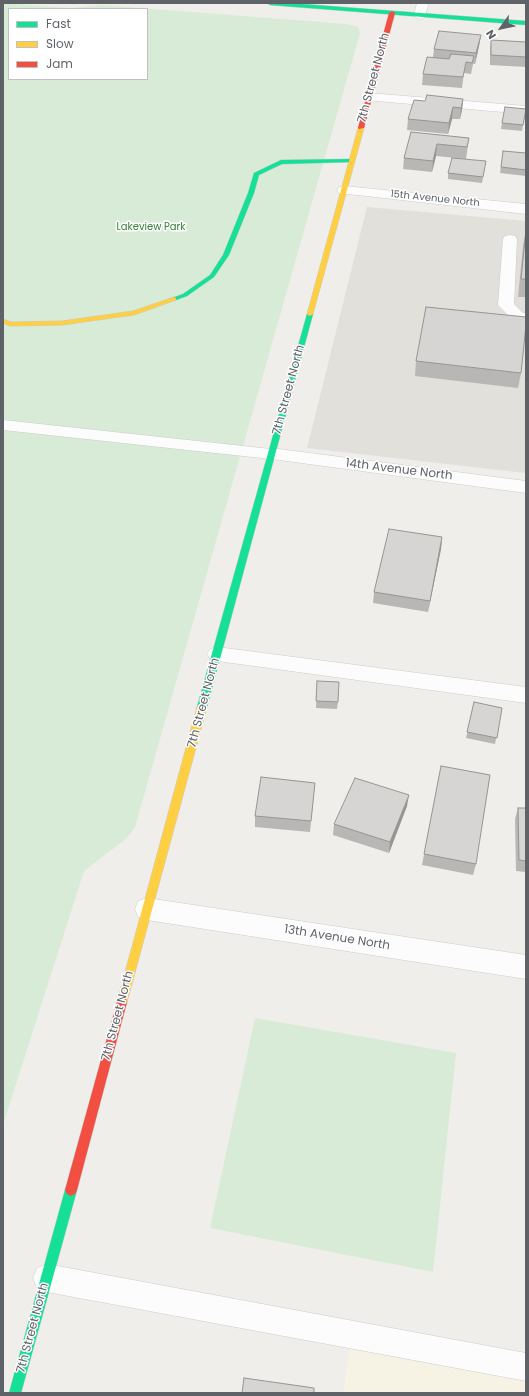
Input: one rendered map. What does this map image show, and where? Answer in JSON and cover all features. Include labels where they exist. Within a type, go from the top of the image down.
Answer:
[{"type":"street","points":[[270,3],[392,13],[422,9],[526,23]]},
{"type":"street","name":"7th Street North","points":[[15,1393],[392,13]]},
{"type":"street","points":[[3,321],[10,324],[70,322],[134,313],[185,295],[212,276],[226,255],[256,174],[281,162],[351,161]]},
{"type":"street","name":"15th Avenue North","points":[[344,190],[526,209]]},
{"type":"street","name":"14th Avenue North","points":[[271,454],[526,487]]},
{"type":"street","name":"13th Avenue North","points":[[147,908],[526,967]]},
{"type":"lane","points":[[369,98],[526,110]]},
{"type":"lane","points":[[510,239],[506,305],[518,317],[526,318]]},
{"type":"lane","points":[[3,425],[271,454]]},
{"type":"lane","points":[[217,654],[526,694]]},
{"type":"lane","points":[[47,1278],[526,1367]]},
{"type":"shaded area","points":[[367,207],[526,221],[525,473],[307,448]]},
{"type":"shaded area","points":[[351,1341],[526,1374],[526,1393],[343,1393]]},
{"type":"green space","name":"Lakeview Park","points":[[3,3],[71,8],[8,8],[8,80],[148,80],[148,9],[346,24],[358,27],[360,33],[135,827],[127,838],[84,871],[3,1125]]},
{"type":"green space","name":"Lakeview Park","points":[[102,5],[141,8],[71,8]]},
{"type":"green space","points":[[255,1018],[456,1053],[433,1272],[210,1228]]},
{"type":"building","points":[[439,31],[481,35],[476,53],[434,49]]},
{"type":"building","points":[[491,40],[526,42],[526,57],[491,55]]},
{"type":"building","points":[[451,54],[474,56],[472,63],[466,62],[463,77],[423,74],[427,57],[449,59]]},
{"type":"building","points":[[427,95],[463,99],[461,108],[453,107],[449,123],[408,119],[414,100],[425,101]]},
{"type":"building","points":[[505,107],[526,109],[523,125],[502,123]]},
{"type":"building","points":[[411,132],[469,138],[467,147],[437,144],[433,161],[404,158]]},
{"type":"building","points":[[503,151],[526,153],[526,170],[501,167]]},
{"type":"building","points":[[452,158],[486,161],[483,177],[448,173]]},
{"type":"building","points":[[526,230],[526,279],[521,279]]},
{"type":"building","points":[[426,307],[526,317],[521,373],[416,361]]},
{"type":"building","points":[[389,529],[442,537],[430,601],[374,592]]},
{"type":"building","points":[[317,681],[339,682],[338,702],[316,701]]},
{"type":"building","points":[[474,702],[502,708],[497,738],[467,732]]},
{"type":"building","points":[[441,766],[490,775],[476,864],[424,854]]},
{"type":"building","points":[[261,777],[315,783],[311,821],[255,816]]},
{"type":"building","points":[[355,778],[409,795],[390,842],[334,824]]},
{"type":"building","points":[[518,808],[526,808],[526,861],[519,860]]},
{"type":"building","points":[[244,1378],[314,1388],[314,1393],[242,1393]]},
{"type":"traffic: fast","points":[[270,3],[526,23]]},
{"type":"traffic: fast","points":[[174,299],[185,295],[212,276],[226,255],[251,193],[256,174],[281,162],[351,161]]},
{"type":"traffic: fast","points":[[202,707],[310,314]]},
{"type":"traffic: fast","points":[[15,1393],[71,1190]]},
{"type":"traffic: slow","points":[[310,314],[361,128]]},
{"type":"traffic: slow","points":[[3,321],[10,324],[62,323],[134,313],[174,299]]},
{"type":"traffic: slow","points":[[122,1002],[202,707]]},
{"type":"traffic: jam","points":[[361,128],[392,13]]},
{"type":"traffic: jam","points":[[71,1190],[122,1002]]}]
